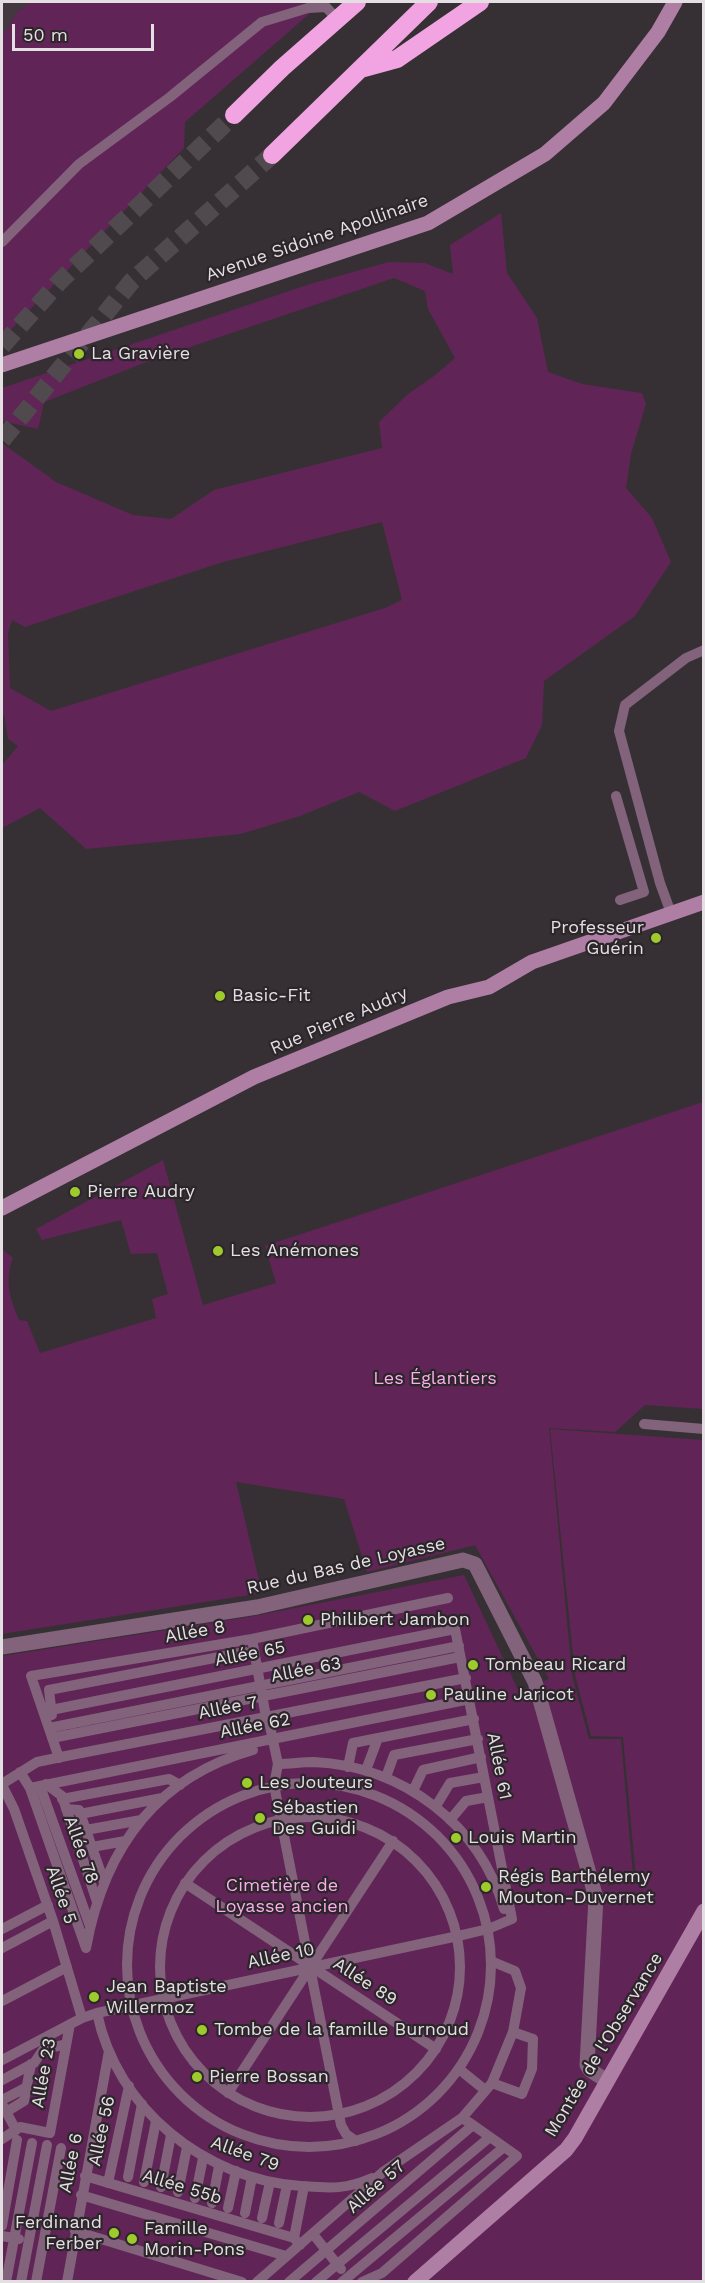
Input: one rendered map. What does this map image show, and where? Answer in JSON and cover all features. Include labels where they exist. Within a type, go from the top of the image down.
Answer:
[{"type":"highway","points":[[234,115],[282,68],[357,2]]},
{"type":"highway","points":[[272,155],[429,2]]},
{"type":"highway","points":[[362,68],[397,59],[480,2]]},
{"type":"street","name":"Avenue Sidoine Apollinaire","points":[[2,365],[428,223],[545,154],[604,103],[658,32],[675,2]]},
{"type":"street","name":"Rue Pierre Audry","points":[[2,1208],[254,1077],[448,997],[489,987],[532,962],[704,902]]},
{"type":"street","name":"Rue du Bas de Loyasse","points":[[2,1647],[257,1607],[463,1560],[475,1564],[535,1682],[596,1898],[587,2065],[590,2070],[607,2081]]},
{"type":"street","name":"Montée de l'Observance","points":[[415,2282],[566,2150],[704,1911]]},
{"type":"lane","points":[[2,242],[79,164],[170,97],[262,22],[308,8],[326,7],[337,19]]},
{"type":"lane","points":[[671,913],[660,883],[619,731],[625,705],[686,658],[704,650]]},
{"type":"lane","points":[[616,796],[644,892],[620,900]]},
{"type":"lane","points":[[644,1424],[704,1429]]},
{"type":"lane","name":"Allée 8","points":[[59,1758],[52,1731],[31,1677],[252,1639],[448,1598]]},
{"type":"lane","name":"Allée 61","points":[[455,1629],[512,1919],[508,1922]]},
{"type":"lane","name":"Allée 65","points":[[51,1710],[455,1629]]},
{"type":"lane","points":[[252,1639],[278,1764],[274,1785],[341,2125],[346,2134],[356,2140]]},
{"type":"lane","points":[[246,1652],[49,1690],[52,1731],[460,1652]]},
{"type":"lane","name":"Allée 7","points":[[2,1785],[37,1762],[466,1678]]},
{"type":"lane","name":"Allée 62","points":[[39,1786],[273,1743],[470,1699]]},
{"type":"lane","points":[[348,1767],[353,1743],[474,1719]]},
{"type":"lane","points":[[366,1770],[378,1738]]},
{"type":"lane","points":[[386,1777],[394,1755],[478,1739]]},
{"type":"lane","points":[[39,1786],[86,1948],[90,1926],[104,1882],[125,1841],[141,1820],[163,1798],[201,1771],[233,1756],[273,1743]]},
{"type":"lane","points":[[413,1791],[423,1770],[481,1757]]},
{"type":"lane","points":[[278,1764],[314,1762],[366,1770],[386,1777],[436,1806],[473,1845],[498,1889],[508,1922],[488,1929]]},
{"type":"lane","points":[[20,1772],[64,1804],[79,1810],[104,1882]]},
{"type":"lane","points":[[436,1806],[450,1783],[484,1777]]},
{"type":"lane","points":[[64,1804],[169,1779],[180,1785]]},
{"type":"lane","points":[[303,1782],[340,1785],[386,1799],[411,1813],[433,1831],[468,1875],[480,1901],[488,1929],[491,1961],[488,1999],[477,2036],[459,2069],[436,2095],[410,2117],[390,2129],[322,2148],[296,2148],[254,2139],[222,2126],[200,2112],[163,2076],[146,2046],[131,2006],[127,1976],[127,1947],[131,1928],[142,1891],[156,1865],[174,1842],[195,1822],[246,1793],[274,1785],[303,1782]]},
{"type":"lane","name":"Allée 5","points":[[2,1785],[14,1809],[54,1921],[82,2018]]},
{"type":"lane","name":"Allée 78","points":[[39,1786],[90,1926]]},
{"type":"lane","points":[[450,1820],[466,1801],[488,1797]]},
{"type":"lane","points":[[80,1814],[163,1798]]},
{"type":"lane","points":[[64,1804],[97,1902]]},
{"type":"lane","points":[[322,1817],[347,1821],[371,1829],[393,1841],[417,1861],[436,1884],[450,1912],[458,1936],[459,1988],[454,2011],[436,2049],[404,2085],[370,2105],[340,2114],[312,2117],[282,2114],[254,2106],[212,2082],[196,2065],[176,2034],[163,1998],[160,1975],[161,1947],[170,1914],[185,1883],[203,1861],[224,1843],[248,1830],[281,1819],[322,1817]]},
{"type":"lane","points":[[86,1830],[141,1820]]},
{"type":"lane","points":[[92,1847],[125,1841]]},
{"type":"lane","points":[[228,2093],[393,1841]]},
{"type":"lane","name":"Allée 89","points":[[185,1883],[436,2049]]},
{"type":"lane","points":[[2,1929],[48,1905]]},
{"type":"lane","points":[[2,1948],[54,1921]]},
{"type":"lane","name":"Allée 10","points":[[2,2060],[82,2018],[97,2013],[488,1929]]},
{"type":"lane","points":[[257,2282],[286,2256],[297,2242],[313,2234],[383,2172],[462,2118],[488,2086],[513,2032],[521,1988],[515,1971],[491,1961]]},
{"type":"lane","points":[[2,2001],[67,1966]]},
{"type":"lane","name":"Allée 79","points":[[97,2013],[101,2033],[109,2051],[141,2104],[171,2135],[203,2158],[219,2166],[270,2182],[329,2189],[355,2186],[383,2172]]},
{"type":"lane","name":"Allée 23","points":[[18,2133],[50,2133],[70,2024]]},
{"type":"lane","points":[[459,2069],[488,2086],[522,2094],[532,2069],[533,2039],[513,2032]]},
{"type":"lane","points":[[2,2080],[30,2064],[43,2050],[66,2044]]},
{"type":"lane","name":"Allée 6","points":[[67,2282],[109,2051]]},
{"type":"lane","points":[[2,2226],[18,2133],[3,2105],[27,2086],[30,2064]]},
{"type":"lane","name":"Allée 56","points":[[108,2182],[129,2086]]},
{"type":"lane","points":[[128,2177],[141,2104]]},
{"type":"lane","points":[[362,2282],[382,2273],[517,2156],[462,2118]]},
{"type":"lane","points":[[144,2182],[156,2121]]},
{"type":"lane","name":"Allée 57","points":[[289,2282],[473,2125]]},
{"type":"lane","points":[[2,2139],[18,2133]]},
{"type":"lane","points":[[161,2187],[171,2135]]},
{"type":"lane","points":[[316,2282],[490,2137]]},
{"type":"lane","points":[[6,2282],[6,2258],[15,2238],[32,2142]]},
{"type":"lane","points":[[21,2282],[47,2145]]},
{"type":"lane","points":[[178,2192],[187,2147]]},
{"type":"lane","points":[[313,2234],[346,2280],[504,2147]]},
{"type":"lane","points":[[36,2282],[61,2148]]},
{"type":"lane","points":[[195,2198],[203,2158]]},
{"type":"lane","points":[[212,2203],[219,2166]]},
{"type":"lane","points":[[228,2208],[236,2171]]},
{"type":"lane","name":"Allée 55b","points":[[85,2176],[297,2242]]},
{"type":"lane","points":[[245,2213],[252,2177]]},
{"type":"lane","points":[[262,2218],[270,2182]]},
{"type":"lane","points":[[279,2223],[287,2185]]},
{"type":"lane","points":[[297,2242],[304,2186]]},
{"type":"lane","points":[[81,2195],[286,2256]]},
{"type":"lane","points":[[75,2231],[242,2282]]},
{"type":"lane","points":[[2,2236],[43,2243]]},
{"type":"shaded area","points":[[2,2],[31,2],[17,12],[2,37]]},
{"type":"green space","points":[[31,2],[323,2],[185,122],[184,148],[2,339],[2,37],[17,12]]},
{"type":"green space","points":[[501,213],[507,273],[537,318],[548,372],[582,384],[642,393],[646,404],[631,454],[626,488],[652,518],[671,562],[635,616],[544,681],[542,725],[526,758],[395,811],[359,792],[300,816],[241,834],[86,849],[40,808],[2,828],[2,765],[18,746],[8,739],[4,715],[2,715],[2,443],[56,482],[133,515],[171,519],[214,490],[382,448],[379,422],[408,394],[455,358],[428,309],[425,291],[394,278],[149,361],[44,402],[38,429],[2,421],[2,388],[310,284],[389,262],[425,263],[453,274],[450,245]],"holes":[[[382,522],[402,600],[385,608],[51,711],[10,688],[8,633],[12,620],[25,627],[223,562]]]},
{"type":"green space","points":[[703,1102],[703,1409],[645,1405],[615,1432],[549,1428],[572,1675],[589,1739],[621,1739],[633,1875],[608,1883],[608,1886],[636,1878],[623,1737],[591,1736],[575,1675],[550,1429],[703,1440],[703,2281],[2,2281],[2,1656],[254,1616],[464,1575],[519,1692],[549,1679],[475,1545],[367,1572],[344,1499],[236,1482],[262,1593],[2,1634],[2,1249],[13,1258],[9,1282],[16,1312],[19,1320],[27,1321],[40,1353],[156,1318],[152,1299],[168,1294],[157,1253],[131,1254],[121,1220],[42,1240],[36,1229],[163,1160],[203,1305],[276,1283],[265,1246]]},
{"type":"tunnel","points":[[2,346],[59,282],[234,115]]},
{"type":"tunnel","points":[[2,440],[132,281],[272,155]]},
{"type":"place","name":"La Gravière","points":[[79,354]]},
{"type":"place","name":"Professeur Guérin","points":[[656,938]]},
{"type":"place","name":"Basic-Fit","points":[[220,996]]},
{"type":"place","name":"Pierre Audry","points":[[75,1192]]},
{"type":"place","name":"Les Anémones","points":[[218,1251]]},
{"type":"place","name":"Philibert Jambon","points":[[308,1620]]},
{"type":"place","name":"Tombeau Ricard","points":[[473,1665]]},
{"type":"place","name":"Pauline Jaricot","points":[[431,1695]]},
{"type":"place","name":"Les Jouteurs","points":[[247,1783]]},
{"type":"place","name":"Sébastien Des Guidi","points":[[260,1818]]},
{"type":"place","name":"Louis Martin","points":[[456,1838]]},
{"type":"place","name":"Régis Barthélemy Mouton-Duvernet","points":[[486,1887]]},
{"type":"place","name":"Jean Baptiste Willermoz","points":[[94,1997]]},
{"type":"place","name":"Tombe de la famille Burnoud","points":[[202,2030]]},
{"type":"place","name":"Pierre Bossan","points":[[197,2077]]},
{"type":"place","name":"Ferdinand Ferber","points":[[114,2233]]},
{"type":"place","name":"Famille Morin-Pons","points":[[132,2239]]},
{"type":"park label","name":"Les Églantiers","points":[[435,1379]]},
{"type":"park label","name":"Cimetière de Loyasse ancien","points":[[282,1896]]}]
